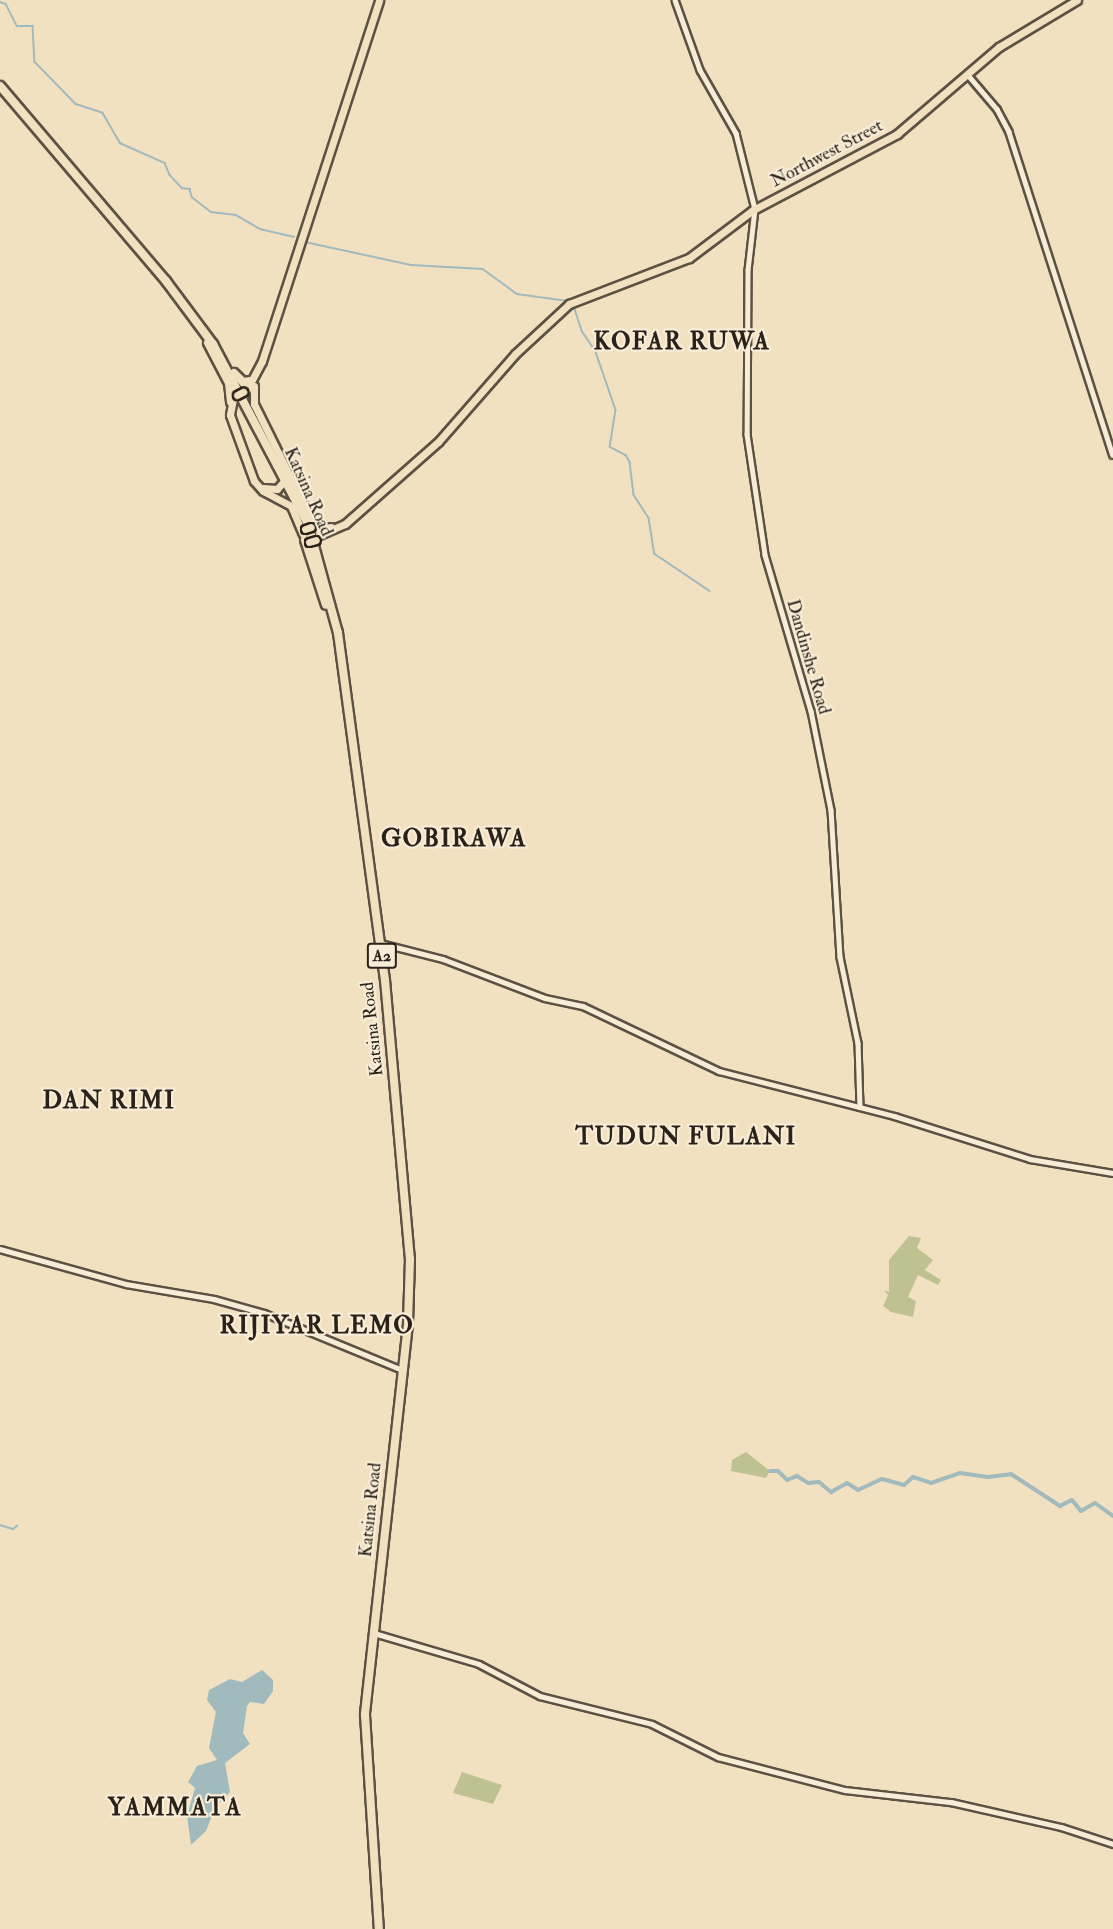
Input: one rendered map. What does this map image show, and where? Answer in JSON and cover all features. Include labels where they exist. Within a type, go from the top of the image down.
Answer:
[{"type":"highway","name":"Katsina Road","points":[[0,86],[166,281],[209,341],[308,524],[329,606],[338,657],[387,1030],[406,1260],[399,1369],[361,1721],[377,1929]]},
{"type":"highway","name":"Katsina Road","points":[[0,93],[209,341],[308,531],[341,650],[380,944],[410,1275],[407,1333],[365,1735],[377,1929]]},
{"type":"highway","points":[[209,341],[239,379],[253,381]]},
{"type":"highway","points":[[209,341],[228,384],[240,397],[274,446]]},
{"type":"highway","points":[[312,534],[329,606]]},
{"type":"main road","points":[[312,534],[254,404],[253,381],[377,0]]},
{"type":"main road","name":"Northwest Street","points":[[312,534],[345,524],[432,448],[526,343],[570,302],[683,258],[753,209],[889,135],[923,110],[994,48],[1071,0]]},
{"type":"main road","name":"Northwest Street","points":[[753,209],[897,134],[999,47],[1077,0]]},
{"type":"main road","points":[[253,381],[232,407],[232,416],[258,483],[272,490],[283,482]]},
{"type":"main road","points":[[240,397],[232,425],[255,484],[291,506],[312,534]]},
{"type":"street","points":[[674,0],[700,70],[735,129],[737,145]]},
{"type":"street","points":[[674,0],[697,69],[733,130],[753,209]]},
{"type":"street","points":[[968,75],[997,109],[1009,132],[1113,455]]},
{"type":"street","name":"Dandinshe Road","points":[[753,209],[748,270],[747,434],[765,555],[811,711],[831,810],[840,957],[858,1043],[860,1107]]},
{"type":"street","points":[[380,944],[453,963],[545,998],[583,1006],[719,1071],[860,1107],[1030,1160],[1113,1173]]},
{"type":"street","points":[[0,1249],[126,1284],[214,1299],[264,1313],[399,1369]]},
{"type":"street","points":[[374,1633],[479,1664],[540,1696],[652,1724],[718,1757],[845,1790],[951,1802],[1061,1827],[1113,1844]]},
{"type":"green space","points":[[909,1236],[921,1238],[917,1248],[933,1260],[925,1270],[941,1280],[938,1285],[918,1275],[908,1297],[916,1301],[913,1317],[891,1312],[883,1306],[888,1295],[884,1290],[889,1292],[889,1260]]},
{"type":"green space","points":[[746,1452],[770,1471],[766,1478],[731,1471],[732,1460]]},
{"type":"green space","points":[[462,1772],[502,1785],[493,1804],[453,1793]]},
{"type":"water","points":[[262,1670],[273,1680],[273,1691],[264,1704],[250,1702],[247,1706],[243,1733],[250,1744],[225,1763],[230,1792],[215,1808],[206,1831],[191,1845],[187,1816],[195,1788],[188,1782],[197,1766],[217,1760],[209,1748],[216,1712],[207,1700],[209,1690],[230,1679],[242,1682]]},
{"type":"waterway","points":[[0,2],[6,4],[17,26],[33,26],[35,62],[76,104],[103,113],[120,143],[165,163],[170,175],[182,188],[190,189],[192,197],[211,212],[236,215],[260,229],[294,237]]},
{"type":"waterway","points":[[305,242],[411,265],[483,269],[517,294],[568,301]]},
{"type":"waterway","points":[[574,306],[582,331],[596,352],[616,410],[610,447],[626,455],[630,462],[634,495],[649,518],[655,554],[710,591]]},
{"type":"waterway","points":[[770,1471],[778,1471],[787,1480],[797,1476],[808,1483],[819,1482],[831,1492],[847,1483],[858,1490],[882,1479],[904,1485],[913,1477],[931,1483],[960,1473],[988,1477],[1011,1474],[1060,1506],[1072,1500],[1081,1511],[1095,1503],[1113,1516]]},
{"type":"waterway","points":[[0,1525],[13,1529],[17,1526]]},
{"type":"district","name":"KOFAR RUWA","points":[[682,342]]},
{"type":"district","name":"GOBIRAWA","points":[[454,839]]},
{"type":"district","name":"DAN RIMI","points":[[109,1101]]},
{"type":"district","name":"TUDUN FULANI","points":[[686,1137]]},
{"type":"district","name":"RIJIYAR LEMO","points":[[317,1326]]},
{"type":"district","name":"YAMMATA","points":[[175,1808]]}]
